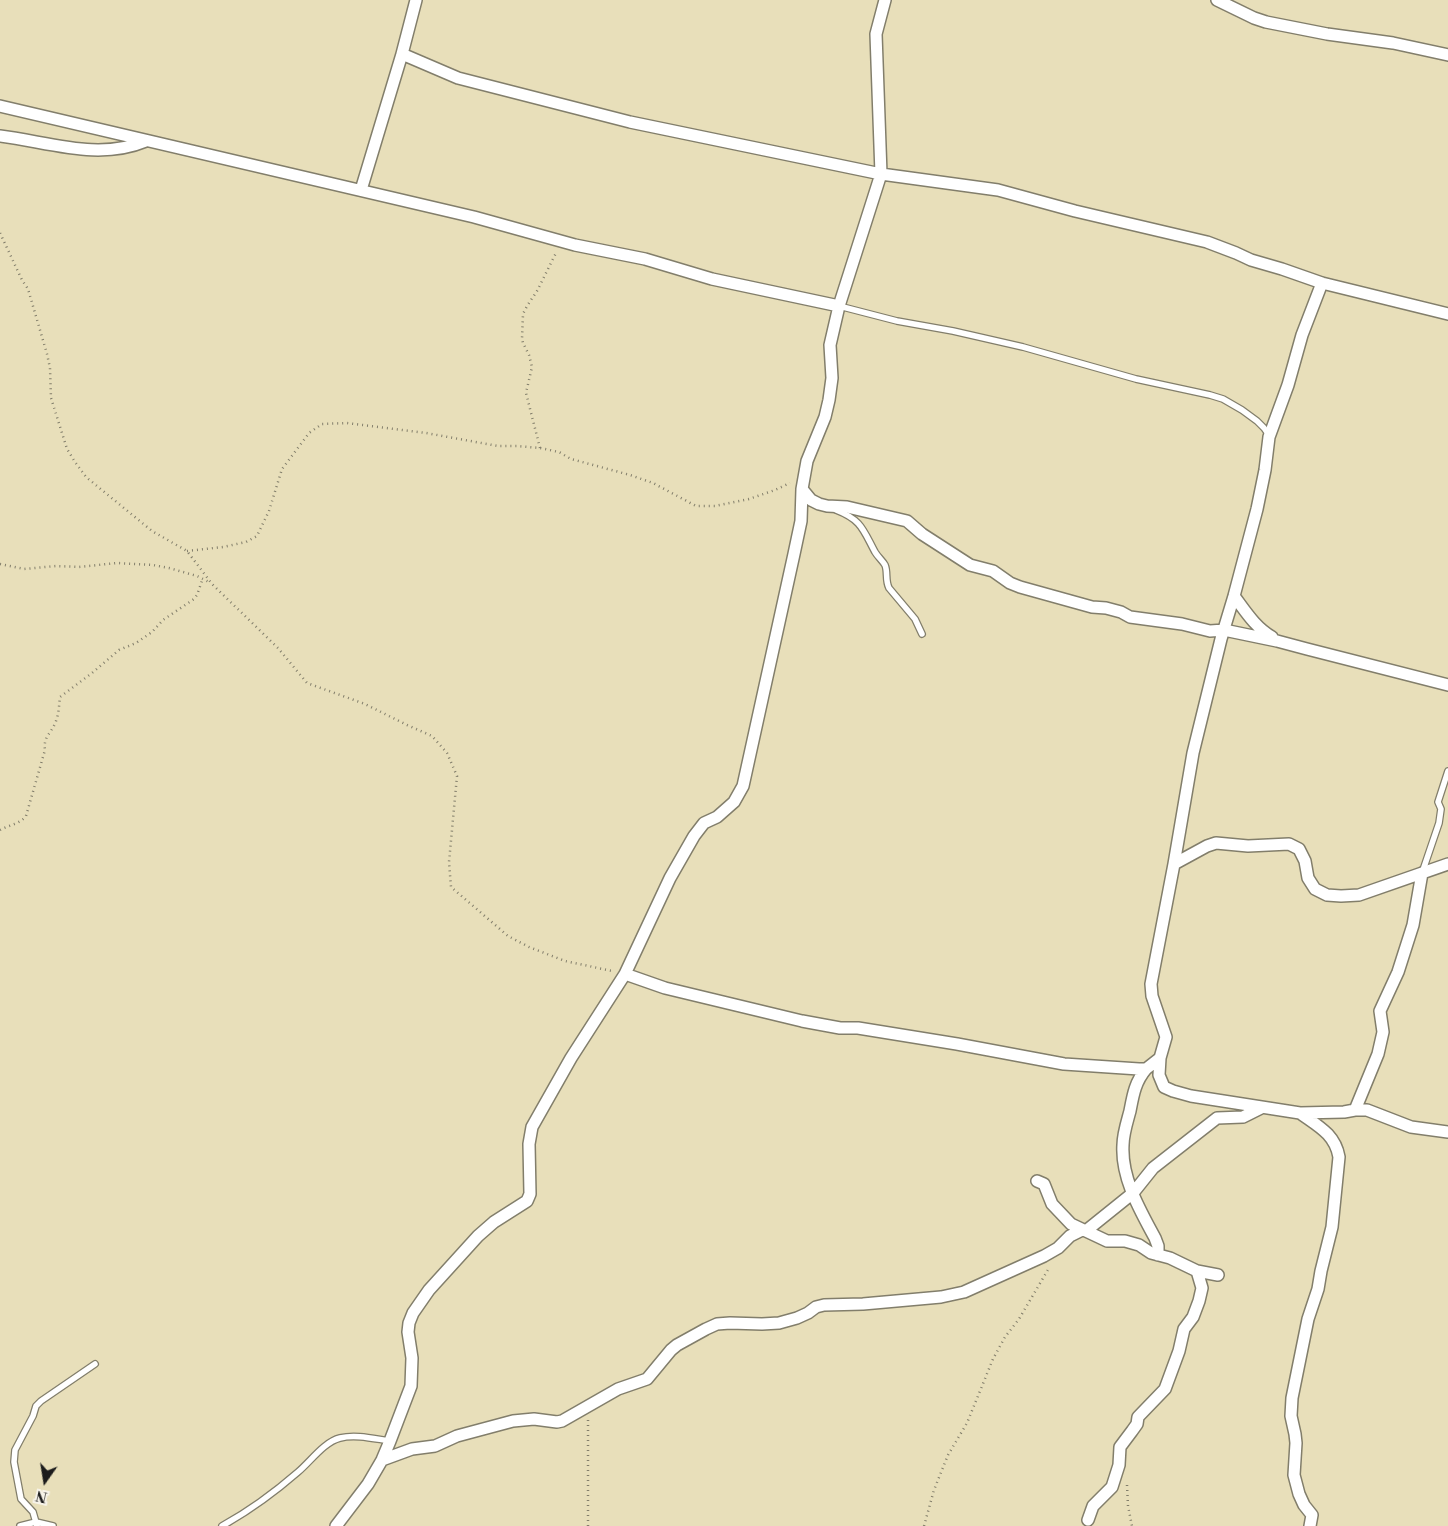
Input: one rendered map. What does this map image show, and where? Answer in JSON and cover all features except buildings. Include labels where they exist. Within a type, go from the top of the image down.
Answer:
[{"type":"street","points":[[361,190],[402,54],[416,0]]},
{"type":"street","points":[[336,1526],[368,1484],[382,1460],[410,1386],[412,1358],[408,1332],[413,1313],[429,1290],[478,1236],[494,1222],[528,1201],[530,1194],[529,1144],[532,1127],[571,1058],[625,974],[670,878],[694,836],[704,823],[717,817],[734,802],[743,786],[801,521],[802,489],[807,461],[825,417],[829,400],[832,378],[830,345],[839,306],[881,174],[876,34],[885,0]]},
{"type":"street","points":[[1217,0],[1266,22],[1327,34],[1393,43],[1448,55]]},
{"type":"street","points":[[402,54],[458,78],[611,117],[881,174],[998,190],[1076,211],[1207,242],[1236,252],[1251,260],[1322,283],[1448,314]]},
{"type":"street","points":[[0,106],[474,217],[559,241],[645,259],[712,278],[839,306]]},
{"type":"street","points":[[0,136],[83,150],[120,149],[146,141]]},
{"type":"street","points":[[1322,283],[1302,335],[1270,437],[1257,509],[1193,753],[1151,984],[1152,996],[1166,1037],[1160,1058],[1160,1082],[1164,1087],[1191,1096],[1300,1113],[1367,1110],[1411,1127],[1448,1132]]},
{"type":"street","points":[[802,489],[811,500],[819,504],[847,507],[907,522],[970,565],[993,572],[1020,587],[1092,607],[1121,612],[1130,617],[1178,623],[1210,631],[1224,630],[1277,641],[1448,685]]},
{"type":"street","points":[[1234,596],[1260,630],[1277,641]]},
{"type":"street","points":[[1174,864],[1216,843],[1248,846],[1289,844],[1299,849],[1308,878],[1315,889],[1328,895],[1341,896],[1359,895],[1448,864]]},
{"type":"street","points":[[1355,1110],[1378,1054],[1383,1032],[1380,1011],[1398,972],[1413,925],[1422,873]]},
{"type":"street","points":[[625,974],[665,988],[840,1028],[858,1028],[1077,1065],[1131,1069],[1146,1068]]},
{"type":"street","points":[[1158,1255],[1158,1246],[1155,1238],[1144,1218],[1127,1178],[1123,1144],[1138,1077],[1146,1068],[1160,1058]]},
{"type":"street","points":[[382,1460],[412,1449],[435,1446],[457,1436],[513,1420],[562,1421],[618,1389],[648,1379],[677,1345],[706,1328],[717,1324],[779,1323],[797,1318],[816,1307],[824,1305],[941,1298],[964,1292],[1058,1248],[1066,1239],[1082,1230],[1086,1230],[1133,1193],[1153,1168],[1217,1118],[1243,1117],[1261,1108]]},
{"type":"street","points":[[1300,1113],[1333,1139],[1338,1147],[1339,1157],[1332,1227],[1318,1289],[1308,1319],[1292,1398],[1291,1416],[1296,1443],[1294,1475],[1299,1494],[1304,1505],[1312,1515],[1310,1526]]},
{"type":"street","points":[[1037,1181],[1044,1184],[1052,1204],[1071,1224],[1082,1230],[1107,1241],[1125,1241],[1139,1245],[1151,1253],[1170,1258],[1197,1271],[1218,1275]]},
{"type":"street","points":[[1088,1520],[1093,1506],[1112,1487],[1119,1465],[1120,1447],[1137,1424],[1138,1417],[1165,1389],[1179,1351],[1184,1329],[1193,1317],[1199,1301],[1202,1288],[1197,1271]]},
{"type":"lane","points":[[839,306],[898,321],[1023,347],[1136,379],[1210,395],[1232,404],[1258,421],[1270,437]]},
{"type":"lane","points":[[827,506],[848,515],[861,526],[885,566],[886,582],[906,610],[915,619],[922,634]]},
{"type":"lane","points":[[1422,873],[1439,823],[1441,809],[1438,802],[1448,771]]},
{"type":"lane","points":[[36,1524],[32,1512],[21,1500],[14,1462],[15,1450],[33,1416],[36,1406],[95,1364]]},
{"type":"lane","points":[[222,1526],[242,1515],[299,1471],[328,1444],[338,1438],[349,1436],[390,1441]]},
{"type":"lane","points":[[20,1526],[36,1524],[53,1526]]},
{"type":"path","points":[[0,233],[22,280],[28,288],[50,368],[51,398],[67,449],[86,477],[142,524],[186,551],[212,584],[278,648],[306,683],[366,704],[432,736],[448,753],[457,776],[449,862],[451,887],[508,936],[519,942],[565,961],[596,966],[625,974]]},
{"type":"path","points":[[540,448],[526,393],[532,367],[522,338],[523,314],[553,259],[559,241]]},
{"type":"path","points":[[186,551],[223,547],[246,542],[257,536],[270,511],[282,469],[309,434],[322,424],[347,423],[498,446],[540,448],[559,452],[571,459],[653,483],[696,506],[715,506],[749,499],[775,490],[805,474]]},
{"type":"path","points":[[0,564],[24,569],[117,563],[169,568],[203,578],[212,584]]},
{"type":"path","points":[[0,830],[22,821],[26,816],[45,750],[44,742],[57,720],[60,697],[119,650],[136,643],[152,632],[162,620],[194,599],[203,578]]},
{"type":"path","points":[[924,1526],[934,1490],[948,1455],[967,1423],[993,1359],[1047,1272],[1058,1248]]},
{"type":"path","points":[[588,1405],[588,1526]]},
{"type":"path","points":[[1119,1465],[1126,1479],[1132,1526]]}]
